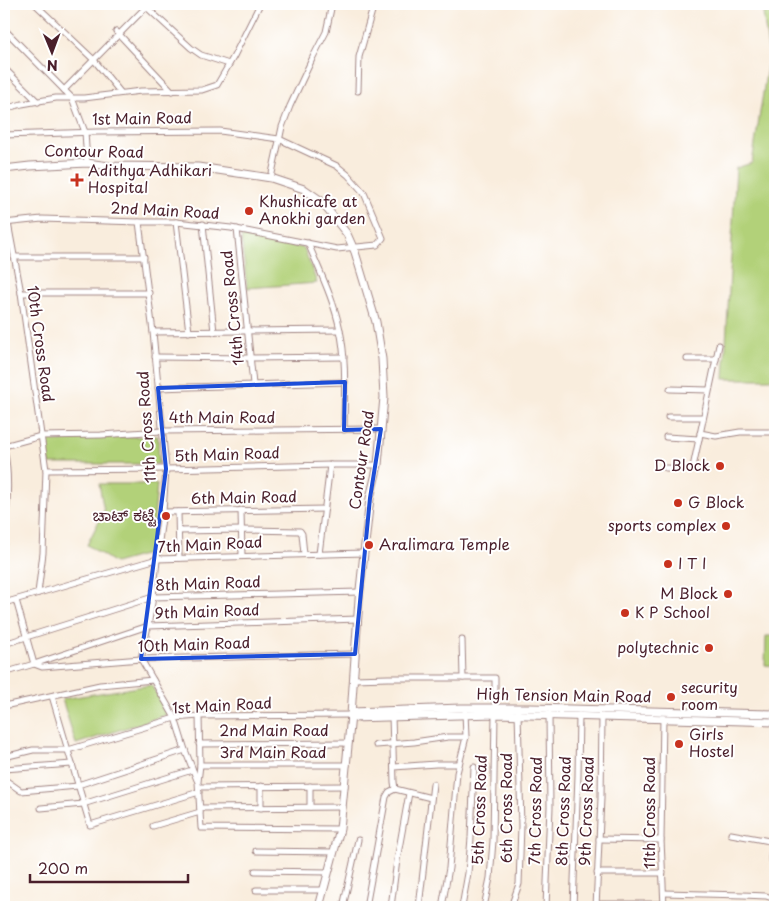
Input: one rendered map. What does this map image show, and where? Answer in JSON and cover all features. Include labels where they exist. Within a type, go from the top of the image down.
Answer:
[{"type":"main road","name":"Contour Road","points":[[4,169],[86,163],[110,166],[198,167],[271,178],[304,189],[320,200],[347,234],[353,248],[376,322],[382,359],[384,396],[378,464],[370,498],[360,592],[343,807],[340,829],[319,907]]},
{"type":"main road","name":"High Tension Main Road","points":[[351,715],[465,711],[775,714]]},
{"type":"main road","points":[[351,715],[392,716],[465,711]]},
{"type":"main road","points":[[518,711],[550,714],[775,722]]},
{"type":"street","points":[[35,4],[78,43],[121,94]]},
{"type":"street","points":[[4,109],[56,98],[140,91],[202,90],[216,85],[260,4]]},
{"type":"street","points":[[271,178],[282,127],[290,106],[326,32],[332,4]]},
{"type":"street","points":[[358,91],[359,57],[374,4]]},
{"type":"street","points":[[64,90],[146,5],[201,55],[229,64]]},
{"type":"street","points":[[4,29],[72,98],[85,132],[86,163]]},
{"type":"street","points":[[118,32],[172,91]]},
{"type":"street","points":[[4,68],[38,102]]},
{"type":"street","name":"1st Main Road","points":[[4,135],[220,131],[279,139],[337,166],[364,193],[383,238],[377,245],[353,248]]},
{"type":"street","name":"2nd Main Road","points":[[6,223],[42,219],[176,222],[237,229],[337,249],[353,248]]},
{"type":"street","name":"11th Cross Road","points":[[139,222],[149,293],[166,470],[153,597],[141,659]]},
{"type":"street","points":[[176,222],[189,332]]},
{"type":"street","name":"10th Cross Road","points":[[6,223],[20,293],[46,470],[43,553],[38,593]]},
{"type":"street","points":[[203,224],[214,332]]},
{"type":"street","name":"14th Cross Road","points":[[237,229],[253,384]]},
{"type":"street","points":[[308,244],[334,308],[340,330],[344,357],[344,430]]},
{"type":"street","points":[[14,257],[144,257]]},
{"type":"street","points":[[20,293],[149,293]]},
{"type":"street","points":[[153,332],[340,330]]},
{"type":"street","points":[[666,468],[691,469],[693,467],[719,345]]},
{"type":"street","points":[[155,357],[344,357]]},
{"type":"street","points":[[687,359],[716,359]]},
{"type":"street","points":[[158,388],[345,382]]},
{"type":"street","points":[[670,389],[709,390]]},
{"type":"street","points":[[668,417],[704,417]]},
{"type":"street","name":"4th Main Road","points":[[4,448],[41,436],[162,431],[381,429]]},
{"type":"street","points":[[666,437],[716,436],[740,432],[775,432]]},
{"type":"street","points":[[4,448],[7,461],[4,543]]},
{"type":"street","name":"5th Main Road","points":[[46,470],[166,470],[378,464]]},
{"type":"street","points":[[319,554],[330,465]]},
{"type":"street","name":"6th Main Road","points":[[163,512],[325,509]]},
{"type":"street","points":[[241,510],[242,556]]},
{"type":"street","points":[[178,512],[179,558]]},
{"type":"street","points":[[179,531],[241,530],[302,532],[304,554]]},
{"type":"street","name":"7th Main Road","points":[[4,603],[157,559],[364,553]]},
{"type":"street","name":"8th Main Road","points":[[4,644],[153,597],[360,592]]},
{"type":"street","points":[[16,600],[34,664]]},
{"type":"street","name":"9th Main Road","points":[[4,673],[148,626],[358,619]]},
{"type":"street","points":[[354,679],[463,678],[462,640]]},
{"type":"street","name":"10th Main Road","points":[[34,664],[42,667],[141,659],[355,654]]},
{"type":"street","points":[[141,659],[175,718],[199,787]]},
{"type":"street","name":"5th Cross Road","points":[[463,678],[495,678],[493,841],[490,878],[484,907]]},
{"type":"street","points":[[4,706],[100,684],[154,680]]},
{"type":"street","points":[[52,696],[90,825],[199,787],[345,786]]},
{"type":"street","points":[[442,907],[448,868],[457,773],[466,737],[465,711]]},
{"type":"street","name":"6th Cross Road","points":[[511,907],[519,884],[521,826],[518,711]]},
{"type":"street","name":"7th Cross Road","points":[[546,907],[550,807],[550,714]]},
{"type":"street","name":"1st Main Road","points":[[4,756],[33,750],[68,750],[175,718],[199,716],[351,715]]},
{"type":"street","name":"8th Cross Road","points":[[573,907],[579,715]]},
{"type":"street","points":[[199,716],[201,828],[340,829]]},
{"type":"street","points":[[392,716],[396,789]]},
{"type":"street","name":"9th Cross Road","points":[[596,906],[602,798],[602,716]]},
{"type":"street","name":"11th Cross Road","points":[[663,718],[661,840],[664,906]]},
{"type":"street","points":[[376,745],[448,737],[466,737]]},
{"type":"street","name":"2nd Main Road","points":[[199,744],[349,743]]},
{"type":"street","points":[[4,780],[21,791],[78,785],[185,750]]},
{"type":"street","name":"3rd Main Road","points":[[190,762],[347,765]]},
{"type":"street","points":[[4,769],[72,764]]},
{"type":"street","points":[[394,767],[459,764]]},
{"type":"street","points":[[462,907],[468,873],[474,767]]},
{"type":"street","points":[[41,808],[83,804],[192,770]]},
{"type":"street","points":[[419,907],[433,784]]},
{"type":"street","points":[[260,808],[261,786]]},
{"type":"street","points":[[310,786],[310,807]]},
{"type":"street","points":[[366,907],[386,797],[389,792],[396,789],[431,798]]},
{"type":"street","points":[[391,907],[409,793]]},
{"type":"street","points":[[153,826],[200,810],[343,807]]},
{"type":"street","points":[[731,834],[773,842],[771,859],[775,863]]},
{"type":"street","points":[[344,907],[358,840]]},
{"type":"street","points":[[599,840],[661,840]]},
{"type":"street","points":[[256,852],[334,852]]},
{"type":"street","points":[[255,871],[328,872]]},
{"type":"street","points":[[597,873],[663,873]]},
{"type":"street","points":[[256,890],[324,890]]},
{"type":"street","points":[[664,893],[766,896],[775,899]]},
{"type":"street","points":[[596,906],[664,906]]},
{"type":"highlighted area","points":[[345,382],[344,430],[381,429],[370,498],[355,654],[141,659],[166,469],[158,388]]},
{"type":"green space","points":[[775,12],[775,379],[724,379],[736,168],[752,163],[769,55],[763,13]]},
{"type":"green space","points":[[241,236],[304,248],[317,283],[247,288]]},
{"type":"green space","points":[[158,436],[159,464],[50,464],[46,439]]},
{"type":"green space","points":[[99,484],[157,484],[151,553],[115,563],[87,545],[104,511]]},
{"type":"green space","points":[[766,636],[775,636],[775,666],[765,665]]},
{"type":"green space","points":[[151,685],[169,714],[76,744],[62,699]]},
{"type":"place","name":"Adithya Adhikari Hospital","points":[[77,180]]},
{"type":"place","name":"Khushicafe at Anokhi garden","points":[[249,211]]},
{"type":"place","name":"D Block","points":[[720,466]]},
{"type":"place","name":"G Block","points":[[678,503]]},
{"type":"place","name":"ಚಾಟ್ ಕಟ್ಟೆ","points":[[166,516]]},
{"type":"place","name":"sports complex","points":[[726,526]]},
{"type":"place","name":"Aralimara Temple","points":[[369,545]]},
{"type":"place","name":"I T I","points":[[668,564]]},
{"type":"place","name":"M Block","points":[[728,594]]},
{"type":"place","name":"K P School","points":[[625,613]]},
{"type":"place","name":"polytechnic","points":[[709,648]]},
{"type":"place","name":"security room","points":[[671,697]]},
{"type":"place","name":"Girls Hostel","points":[[679,744]]}]
